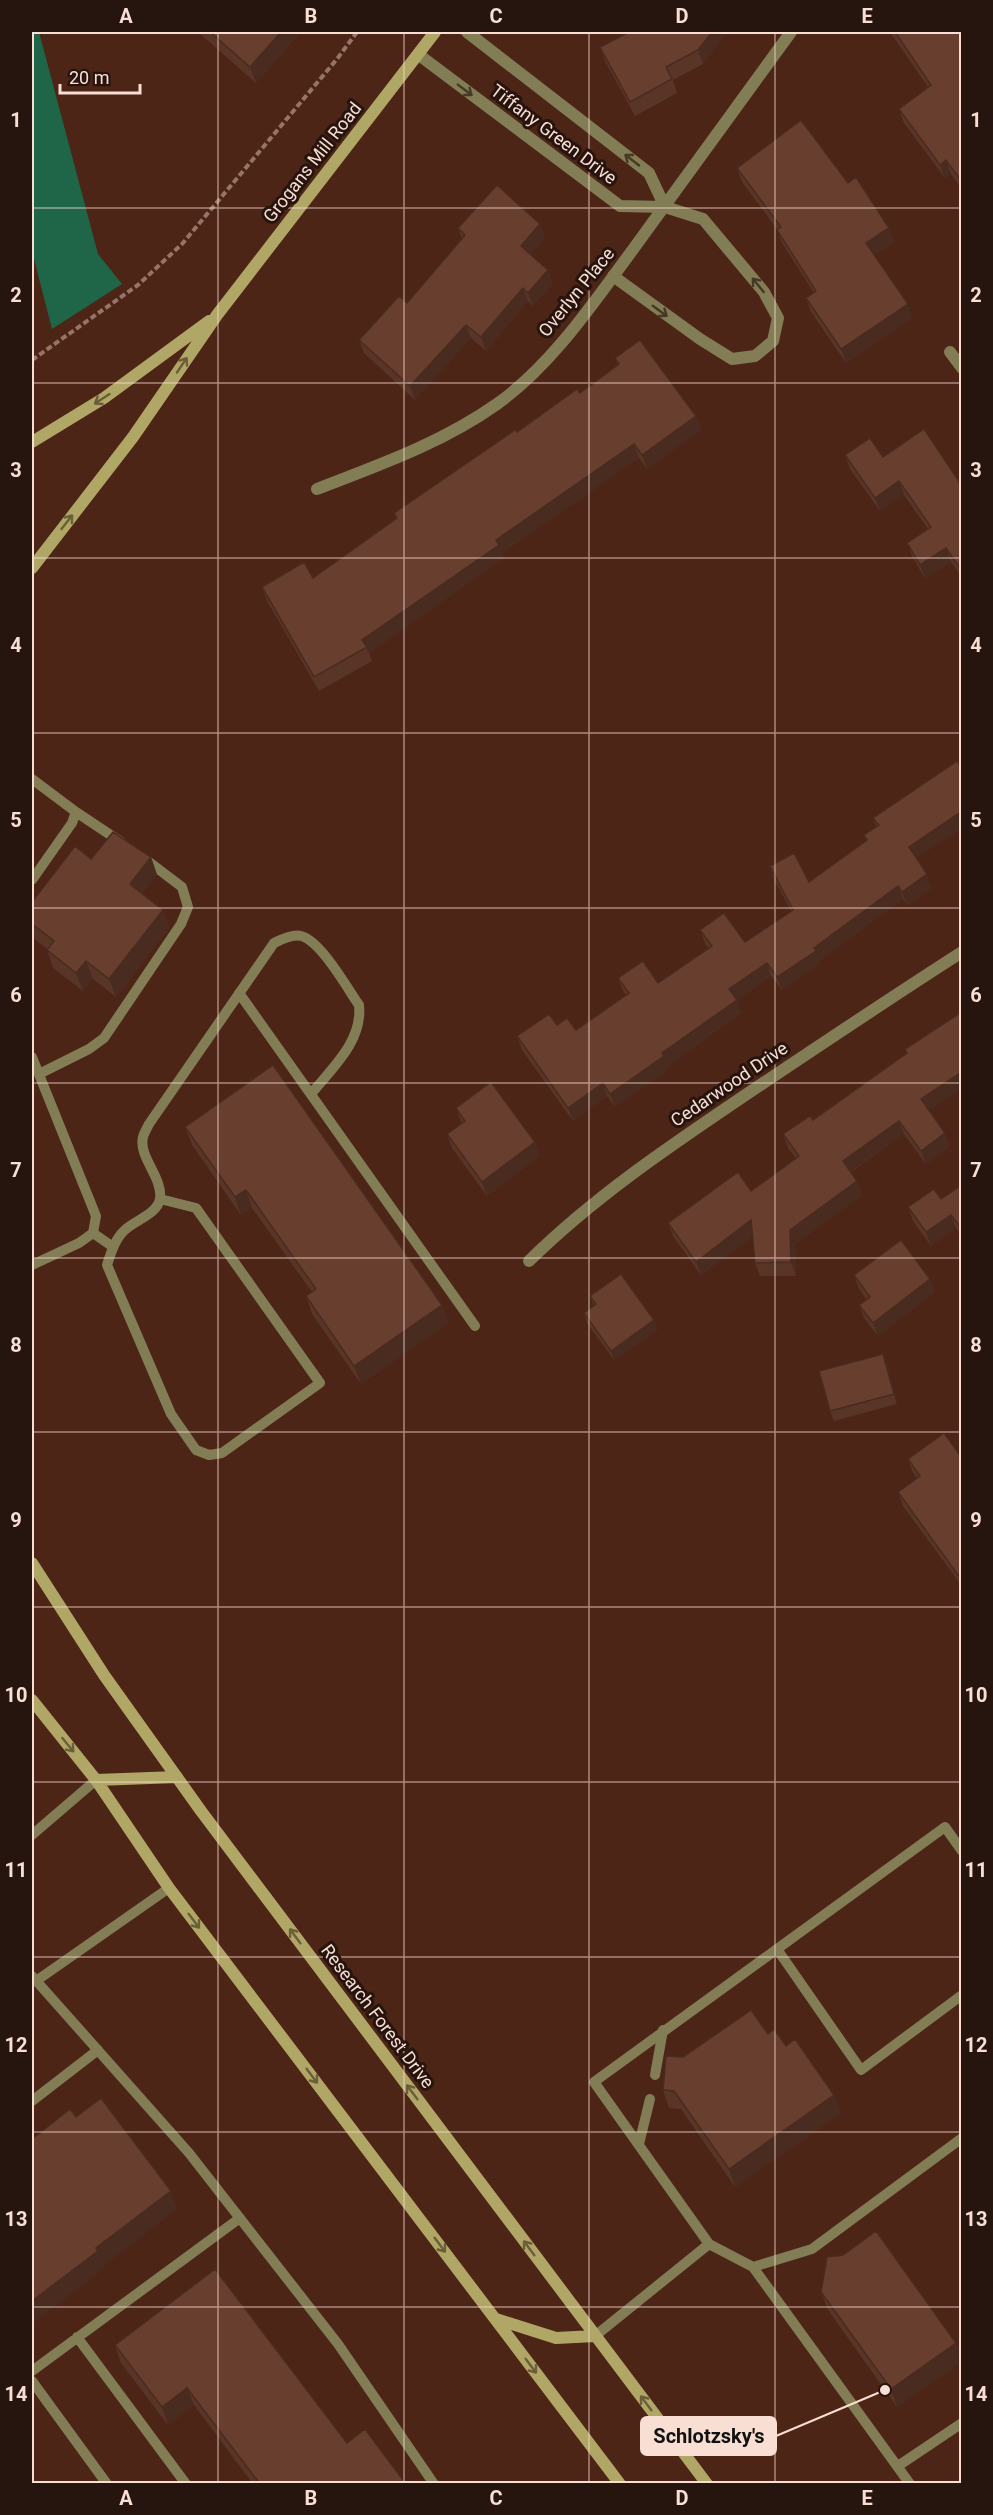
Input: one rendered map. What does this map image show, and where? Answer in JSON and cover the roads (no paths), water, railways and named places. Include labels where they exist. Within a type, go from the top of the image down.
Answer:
[{"type":"main road","name":"Grogans Mill Road","points":[[32,568],[133,437],[217,315],[435,32]]},
{"type":"main road","name":"Grogans Mill Road","points":[[32,441],[104,398],[217,315]]},
{"type":"main road","name":"Research Forest Drive","points":[[32,1563],[104,1675],[177,1777],[707,2484]]},
{"type":"main road","points":[[32,1700],[96,1780],[169,1888],[618,2483]]},
{"type":"main road","points":[[96,1780],[177,1777]]},
{"type":"main road","points":[[496,2319],[555,2338],[595,2336]]},
{"type":"street","name":"Tiffany Green Drive","points":[[419,55],[620,206],[665,207],[649,173],[467,32]]},
{"type":"street","name":"Overlyn Place","points":[[317,489],[415,450],[465,425],[499,403],[536,369],[580,321],[791,32]]},
{"type":"street","points":[[613,276],[700,339],[732,359],[755,356],[772,341],[778,318],[764,292],[703,219],[665,207]]},
{"type":"street","points":[[950,352],[962,368]]},
{"type":"street","name":"Cedarwood Drive","points":[[529,1261],[566,1224],[646,1162],[962,952]]},
{"type":"lane","points":[[32,779],[76,812],[161,869],[182,887],[188,907],[181,924],[104,1038],[89,1049],[39,1074]]},
{"type":"lane","points":[[32,880],[72,823],[76,812]]},
{"type":"lane","points":[[160,1199],[196,1208],[320,1383],[222,1453],[209,1455],[196,1450],[171,1413],[107,1265],[112,1248],[124,1230],[152,1211],[160,1199],[157,1181],[142,1137],[149,1124],[274,943],[286,938],[301,936],[315,943],[359,1005],[361,1018],[354,1040],[311,1094]]},
{"type":"lane","points":[[239,993],[475,1326]]},
{"type":"lane","points":[[32,1057],[96,1216],[93,1233],[80,1243],[32,1265]]},
{"type":"lane","points":[[93,1233],[112,1248]]},
{"type":"lane","points":[[32,1835],[96,1780]]},
{"type":"lane","points":[[910,2484],[753,2267],[709,2244],[594,2082],[945,1827],[962,1851]]},
{"type":"lane","points":[[169,1888],[34,1978],[189,2153],[338,2344],[434,2484]]},
{"type":"lane","points":[[777,1949],[861,2070],[962,1995]]},
{"type":"lane","points":[[654,2075],[663,2030]]},
{"type":"lane","points":[[32,2101],[98,2050]]},
{"type":"lane","points":[[639,2144],[650,2099]]},
{"type":"lane","points":[[753,2267],[812,2249],[962,2138]]},
{"type":"lane","points":[[32,2371],[240,2218]]},
{"type":"lane","points":[[595,2336],[709,2244]]},
{"type":"lane","points":[[77,2337],[186,2484]]},
{"type":"lane","points":[[32,2381],[107,2484]]},
{"type":"lane","points":[[898,2466],[962,2423]]},
{"type":"place","name":"Schlotzsky's","points":[[885,2390]]}]
